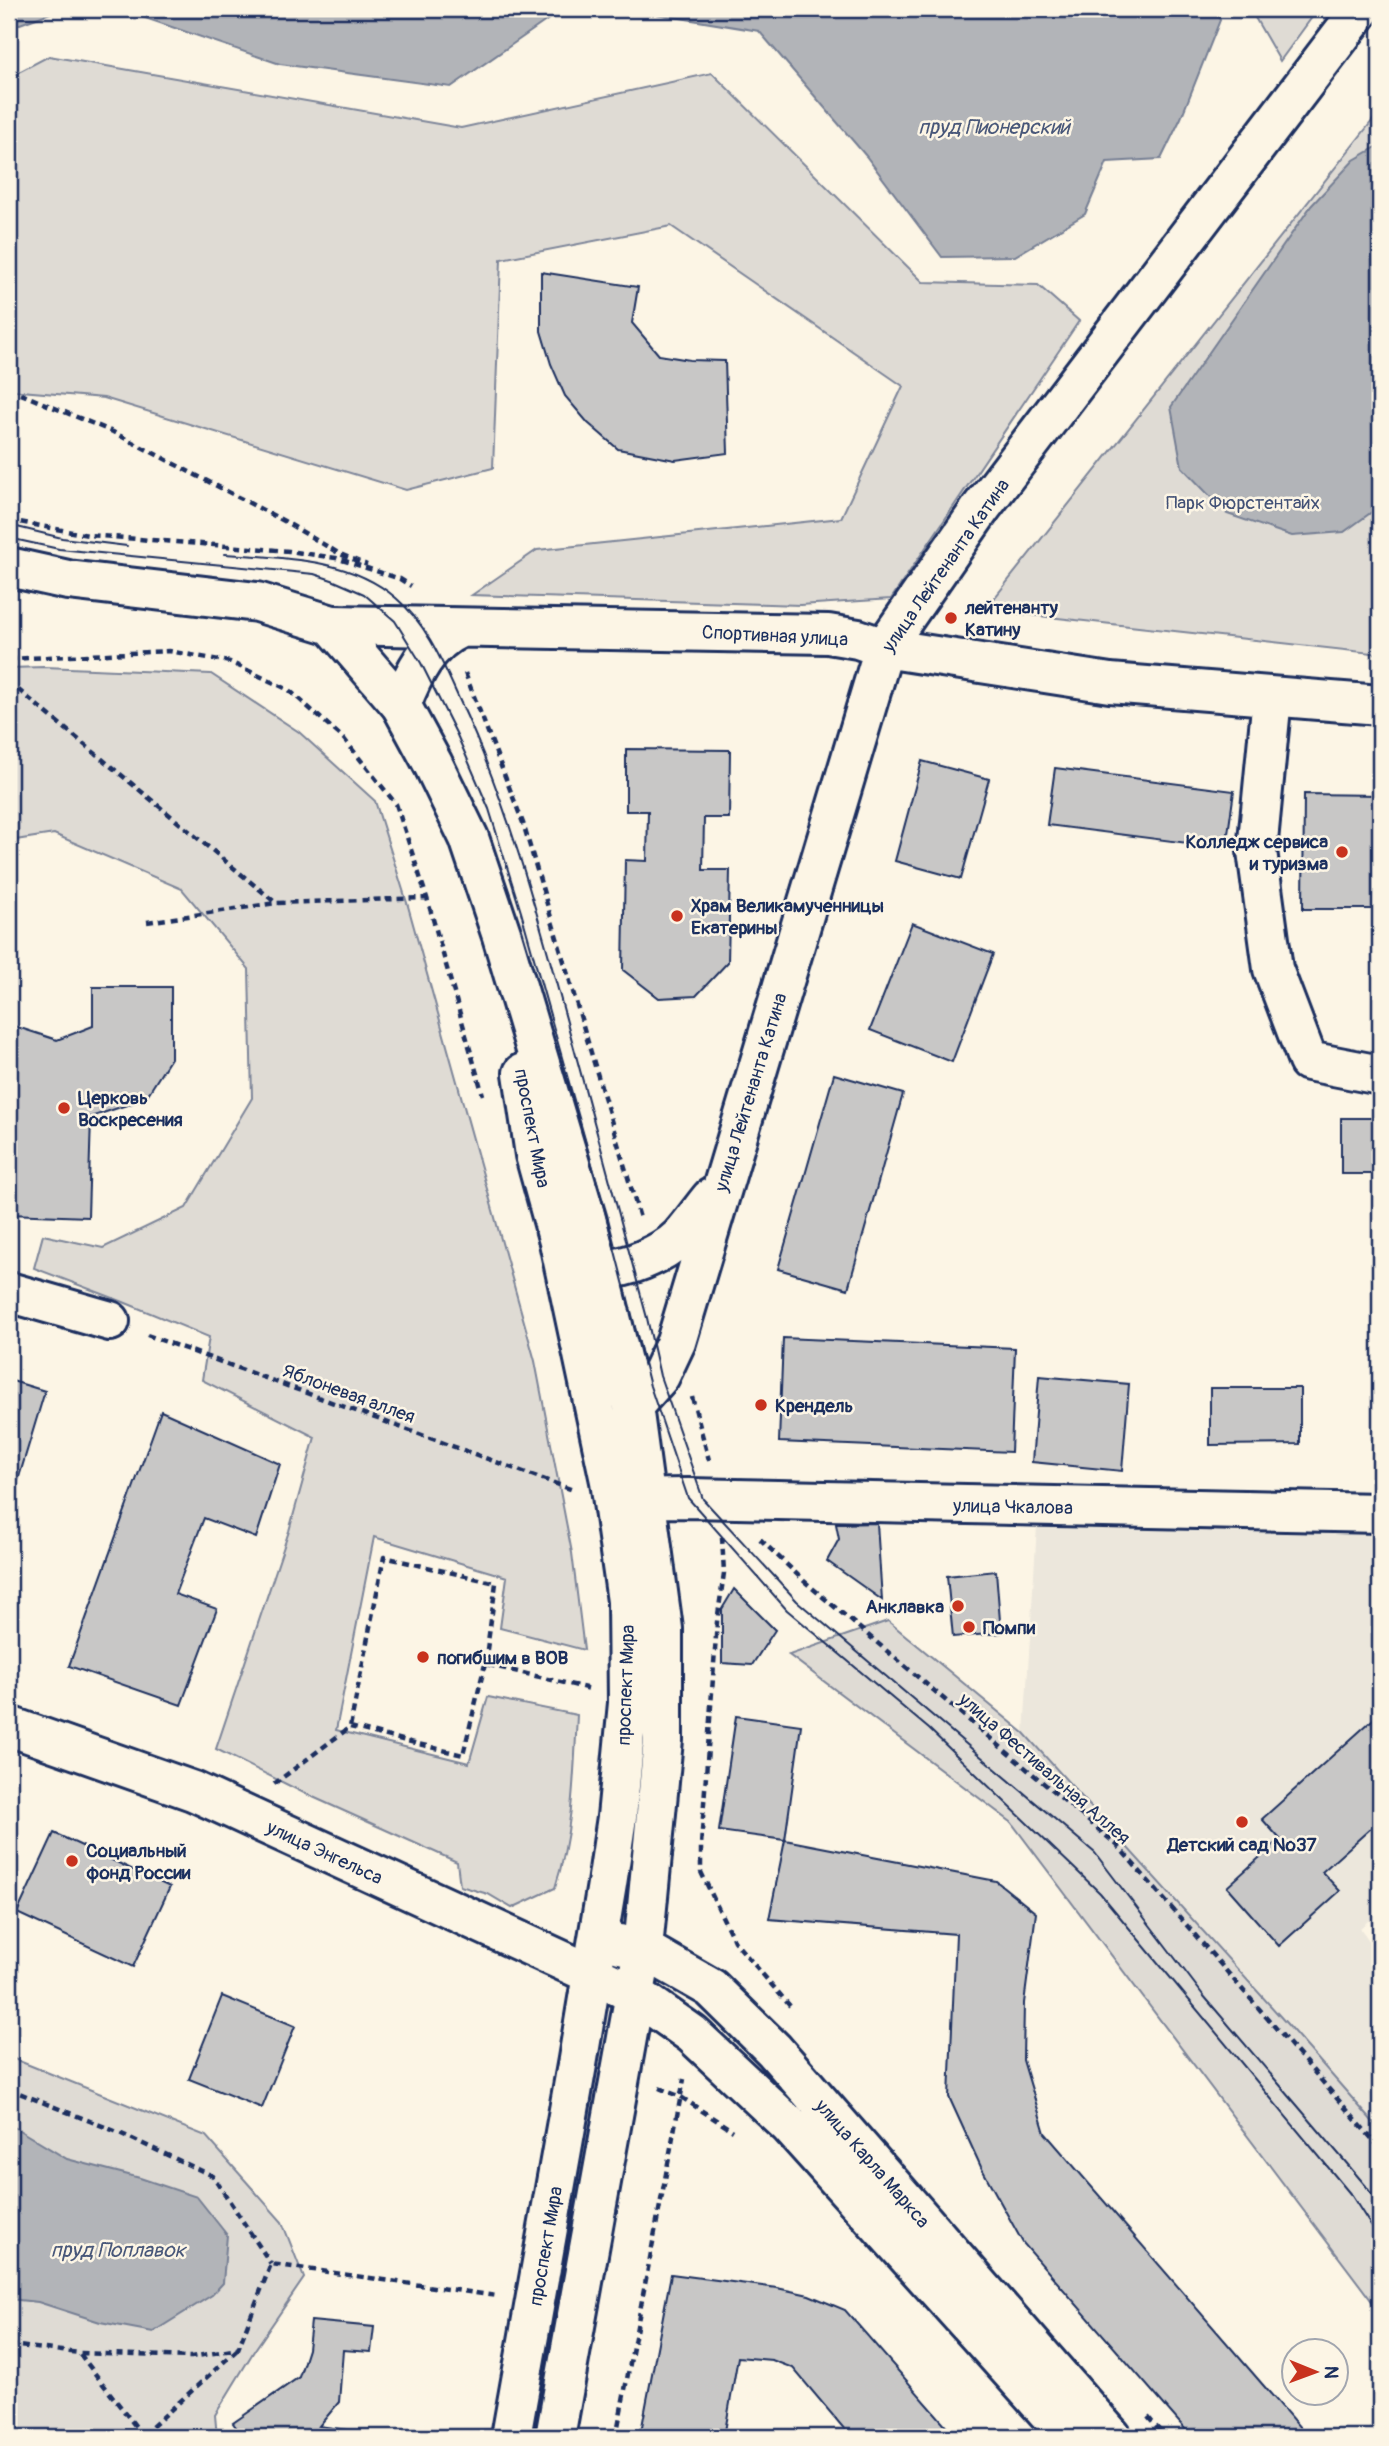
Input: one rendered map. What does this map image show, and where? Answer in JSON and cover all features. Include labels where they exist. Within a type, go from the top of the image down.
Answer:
[{"type":"main road","name":"улица Лейтенанта Катина","points":[[633,1405],[660,1376],[676,1342],[884,648],[981,508],[1361,9]]},
{"type":"main road","name":"Спортивная улица","points":[[9,567],[68,580],[257,602],[332,625],[828,634],[858,639],[884,648],[1110,683],[1380,705]]},
{"type":"main road","points":[[332,625],[401,705],[469,838],[502,936]]},
{"type":"main road","points":[[401,705],[413,673],[434,646],[460,628]]},
{"type":"main road","points":[[1272,697],[1257,851],[1273,969],[1308,1061],[1380,1075]]},
{"type":"main road","name":"проспект Мира","points":[[502,936],[535,1156],[559,1242],[612,1497],[627,1601],[628,1703],[617,1817],[595,1957],[510,2437]]},
{"type":"main road","name":"проспект Мира","points":[[502,936],[599,1268],[633,1405],[612,1497],[663,1629],[663,1740],[643,1949],[555,2437]]},
{"type":"main road","points":[[559,1242],[579,1259],[599,1268],[632,1264],[651,1256],[680,1237],[724,1181]]},
{"type":"main road","points":[[9,1292],[110,1321]]},
{"type":"main road","name":"улица Чкалова","points":[[612,1497],[1380,1513]]},
{"type":"main road","name":"улица Энгельса","points":[[9,1726],[193,1791],[595,1957],[635,1994]]},
{"type":"main road","name":"улица Карла Маркса","points":[[595,1957],[643,1949],[711,1988],[774,2050],[1112,2437]]},
{"type":"main road","name":"улица Карла Маркса","points":[[635,1994],[692,2034],[790,2126],[1070,2437]]},
{"type":"path","points":[[9,389],[113,432],[284,521],[340,554],[400,579]]},
{"type":"path","points":[[9,659],[169,650],[230,662],[289,690],[344,739],[396,804],[486,1105]]},
{"type":"path","points":[[9,682],[276,903]]},
{"type":"path","points":[[147,922],[276,903],[426,898]]},
{"type":"path","name":"Яблоневая аллея","points":[[110,1321],[612,1497]]},
{"type":"path","points":[[576,1479],[612,1497]]},
{"type":"path","name":"улица Фестивальная Аллея","points":[[719,1500],[804,1581],[1117,1845],[1380,2148]]},
{"type":"path","points":[[264,1791],[350,1727],[384,1557],[496,1583],[485,1664],[463,1755],[350,1727]]},
{"type":"path","points":[[701,1872],[717,1622],[724,1573]]},
{"type":"path","points":[[485,1664],[601,1692]]},
{"type":"path","points":[[616,2437],[681,2097],[656,2087]]},
{"type":"path","points":[[9,2089],[115,2131],[213,2176],[271,2264],[501,2296]]},
{"type":"path","points":[[80,2353],[143,2436],[239,2349],[271,2264]]},
{"type":"path","points":[[9,2345],[80,2353],[191,2357],[239,2349]]},
{"type":"shaded area","name":"Детский сад №37","points":[[1380,1524],[1380,1911],[1360,1928],[1380,1956],[1380,2130],[1024,1733],[1037,1526]]},
{"type":"green space","points":[[1250,9],[1318,9],[1280,61]]},
{"type":"green space","points":[[49,56],[461,128],[712,73],[923,282],[1038,285],[1079,321],[891,599],[800,605],[472,595],[537,550],[841,518],[903,386],[671,226],[501,259],[493,468],[406,490],[104,398],[9,390],[9,77]]},
{"type":"green space","name":"Парк Фюрстентайх","points":[[1380,111],[1380,654],[985,610]]},
{"type":"green space","points":[[9,668],[211,674],[299,732],[375,801],[408,906],[535,1361],[572,1553],[584,1650],[500,1628],[507,1577],[374,1537],[336,1730],[469,1763],[488,1697],[577,1715],[569,1824],[555,1888],[512,1908],[488,1894],[460,1886],[457,1862],[304,1793],[216,1749],[289,1531],[315,1437],[202,1380],[209,1337],[34,1268],[43,1235],[103,1248],[186,1208],[252,1098],[249,969],[182,889],[54,834],[9,841]]},
{"type":"green space","points":[[888,1621],[1024,1733],[1380,2130],[1380,2312],[1011,1822],[789,1655]]},
{"type":"green space","points":[[9,2057],[206,2136],[282,2222],[304,2278],[254,2351],[215,2415],[217,2437],[9,2437]]},
{"type":"water","points":[[9,9],[61,9],[9,28]]},
{"type":"water","points":[[119,9],[563,9],[451,87],[280,64]]},
{"type":"water","name":"пруд Пионерский","points":[[625,9],[1214,9],[1220,20],[1181,118],[1161,159],[1107,162],[1085,214],[1015,256],[942,257],[866,156],[759,31]]},
{"type":"water","points":[[1380,145],[1380,506],[1344,532],[1292,536],[1227,514],[1182,467],[1171,407],[1311,206],[1354,160]]},
{"type":"water","name":"пруд Поплавок","points":[[9,2124],[67,2159],[140,2178],[197,2197],[227,2235],[223,2283],[212,2295],[153,2332],[100,2322],[38,2302],[9,2299]]},
{"type":"building","points":[[541,272],[638,287],[632,323],[659,355],[690,360],[725,361],[728,453],[675,460],[618,449],[588,423],[565,396],[551,364],[541,331]]},
{"type":"building","name":"Храм Великамученницы Екатерины","points":[[626,749],[730,750],[729,818],[704,818],[703,870],[730,870],[728,962],[696,996],[659,998],[623,970],[625,860],[647,861],[648,811],[626,811]]},
{"type":"building","points":[[922,761],[989,779],[961,879],[895,861]]},
{"type":"building","points":[[1055,768],[1234,791],[1226,848],[1047,825]]},
{"type":"building","name":"Колледж сервиса и туризма","points":[[1304,794],[1380,795],[1380,909],[1303,909]]},
{"type":"building","points":[[912,923],[993,954],[952,1062],[870,1030]]},
{"type":"building","name":"Церковь Воскресения","points":[[93,987],[171,987],[171,1058],[145,1099],[91,1117],[88,1217],[9,1214],[9,1008],[11,1025],[57,1040],[93,1026]]},
{"type":"building","points":[[834,1074],[903,1094],[848,1289],[778,1269]]},
{"type":"building","points":[[1341,1118],[1380,1118],[1380,1174],[1341,1174]]},
{"type":"building","points":[[783,1338],[1015,1348],[1011,1452],[779,1442]]},
{"type":"building","points":[[1039,1376],[1129,1384],[1122,1471],[1032,1462]]},
{"type":"building","points":[[9,1380],[45,1391],[16,1487],[9,1485]]},
{"type":"building","points":[[1210,1388],[1300,1388],[1300,1444],[1210,1445]]},
{"type":"building","points":[[161,1411],[280,1464],[256,1538],[204,1518],[175,1594],[217,1609],[181,1705],[69,1666]]},
{"type":"building","points":[[877,1523],[882,1600],[827,1561],[839,1539],[836,1524]]},
{"type":"building","points":[[996,1571],[1001,1633],[953,1637],[947,1576]]},
{"type":"building","points":[[734,1589],[775,1630],[752,1665],[722,1663],[722,1609]]},
{"type":"building","points":[[1380,1713],[1380,1820],[1322,1872],[1340,1891],[1279,1946],[1227,1887],[1280,1839],[1262,1819]]},
{"type":"building","points":[[736,1716],[801,1725],[785,1840],[719,1831]]},
{"type":"building","points":[[54,1833],[170,1887],[133,1967],[17,1913]]},
{"type":"building","points":[[785,1840],[996,1881],[1036,1913],[1024,2003],[1023,2060],[1045,2133],[1280,2405],[1280,2408],[1308,2437],[1192,2437],[1023,2243],[981,2167],[949,2097],[956,1934],[769,1919]]},
{"type":"building","points":[[222,1996],[295,2026],[262,2108],[189,2079]]},
{"type":"building","points":[[671,2274],[777,2288],[809,2295],[845,2310],[956,2437],[851,2437],[793,2368],[772,2360],[738,2357],[724,2437],[640,2437]]},
{"type":"building","points":[[311,2321],[374,2327],[371,2352],[343,2350],[339,2402],[319,2426],[355,2431],[354,2437],[243,2437],[233,2423],[299,2377],[308,2349]]},
{"type":"tram line","points":[[9,525],[62,538],[127,546]]},
{"type":"tram line","points":[[9,538],[59,549],[314,574],[364,594],[395,621],[421,663],[457,735],[489,809],[599,1189],[650,1386],[688,1498],[787,1610],[929,1729],[1100,1893],[1352,2196],[1380,2240]]},
{"type":"tram line","points":[[225,554],[315,562],[358,575],[378,585],[407,609],[426,633],[441,659],[478,741],[523,866],[647,1318],[660,1376],[703,1499],[797,1601],[1095,1853],[1203,1995],[1366,2186],[1380,2207]]},
{"type":"place","name":"лейтенанту Катину","points":[[951,618]]},
{"type":"place","name":"Колледж сервиса и туризма","points":[[1342,852]]},
{"type":"place","name":"Храм Великамученницы Екатерины","points":[[677,916]]},
{"type":"place","name":"Церковь Воскресения","points":[[64,1108]]},
{"type":"place","name":"Крендель","points":[[761,1405]]},
{"type":"place","name":"Анклавка","points":[[958,1606]]},
{"type":"place","name":"Помпи","points":[[969,1627]]},
{"type":"place","name":"погибшим в ВОВ","points":[[423,1657]]},
{"type":"place","name":"Детский сад №37","points":[[1242,1822]]},
{"type":"place","name":"Социальный фонд России","points":[[72,1861]]}]
